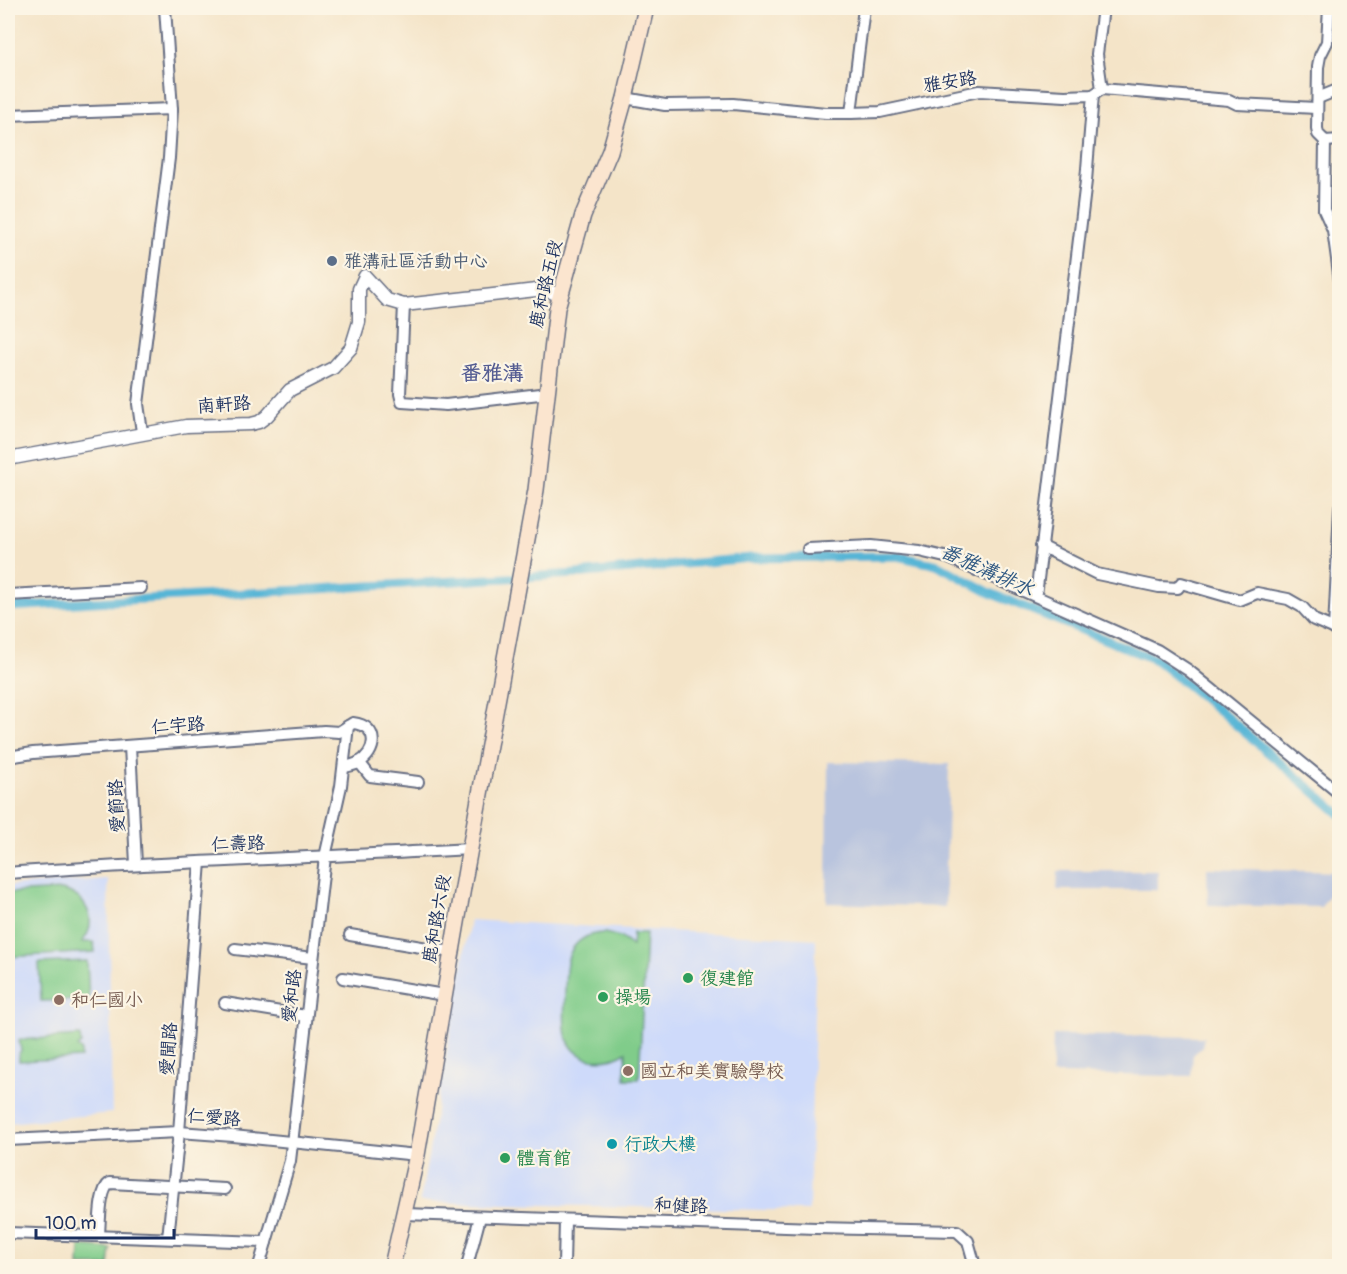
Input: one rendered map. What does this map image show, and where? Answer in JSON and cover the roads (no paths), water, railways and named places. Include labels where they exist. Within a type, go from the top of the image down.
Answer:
[{"type":"main road","name":"鹿和路五段","points":[[518,584],[536,490],[560,296],[584,215],[610,151],[646,8]]},
{"type":"main road","name":"鹿和路六段","points":[[392,1266],[417,1155],[469,849],[518,584]]},
{"type":"street","points":[[142,432],[138,404],[168,169],[172,109],[165,8]]},
{"type":"street","points":[[851,113],[864,8]]},
{"type":"street","points":[[1036,596],[1098,92],[1097,54],[1103,8]]},
{"type":"street","points":[[1329,8],[1327,42],[1317,67],[1318,134],[1325,141],[1324,210],[1333,230],[1340,281]]},
{"type":"street","name":"雅安路","points":[[625,98],[665,105],[733,104],[826,113],[851,113],[880,112],[979,91],[1065,96],[1098,92],[1229,100],[1237,104],[1317,103],[1340,89]]},
{"type":"street","points":[[8,115],[172,109]]},
{"type":"street","points":[[1325,141],[1340,140]]},
{"type":"street","name":"南軒路","points":[[8,459],[142,432],[186,426],[259,422],[290,390],[333,368],[351,348],[359,322],[359,289],[365,276],[387,300],[404,305]]},
{"type":"street","points":[[548,393],[446,405],[402,402],[400,394],[404,305],[545,289],[560,296]]},
{"type":"street","points":[[1041,546],[1097,574],[1148,585],[1178,588],[1181,583],[1240,600],[1257,593],[1288,599],[1302,607],[1314,620],[1337,630],[1340,507]]},
{"type":"street","points":[[808,549],[871,546],[919,551],[949,558],[1173,659],[1340,794]]},
{"type":"street","points":[[8,595],[141,588]]},
{"type":"street","points":[[344,767],[359,762],[370,749],[373,739],[371,730],[363,724],[353,723],[348,726]]},
{"type":"street","name":"仁宇路","points":[[8,757],[33,753],[324,731],[339,732],[348,726]]},
{"type":"street","name":"愛和路","points":[[259,1266],[290,1161],[325,858],[344,767],[348,726]]},
{"type":"street","name":"愛節路","points":[[130,746],[136,864]]},
{"type":"street","points":[[359,762],[370,776],[418,782]]},
{"type":"street","name":"仁壽路","points":[[8,873],[136,864],[325,858],[469,849]]},
{"type":"street","name":"愛聞路","points":[[168,1238],[179,1132],[200,862]]},
{"type":"street","points":[[350,935],[451,952]]},
{"type":"street","points":[[235,949],[313,958]]},
{"type":"street","points":[[343,978],[444,995]]},
{"type":"street","points":[[225,1004],[306,1016]]},
{"type":"street","name":"仁愛路","points":[[8,1140],[179,1132],[417,1155]]},
{"type":"street","points":[[99,1236],[103,1192],[110,1182],[225,1189]]},
{"type":"street","name":"和健路","points":[[404,1214],[957,1231],[968,1241],[975,1266]]},
{"type":"street","points":[[467,1266],[480,1217]]},
{"type":"street","points":[[564,1266],[565,1220]]},
{"type":"street","points":[[8,1233],[266,1242]]},
{"type":"waterway","name":"番雅溝排水","points":[[8,607],[575,574],[751,558],[897,556],[938,565],[990,593],[1156,660],[1221,712],[1340,814]]},
{"type":"place","name":"雅溝社區活動中心","points":[[332,261]]},
{"type":"place","name":"復建館","points":[[688,978]]},
{"type":"place","name":"操場","points":[[603,997]]},
{"type":"place","name":"和仁國小","points":[[59,1000]]},
{"type":"place","name":"國立和美實驗學校","points":[[628,1071]]},
{"type":"place","name":"行政大樓","points":[[612,1144]]},
{"type":"place","name":"體育館","points":[[505,1158]]},
{"type":"district","name":"番雅溝","points":[[492,373]]}]
